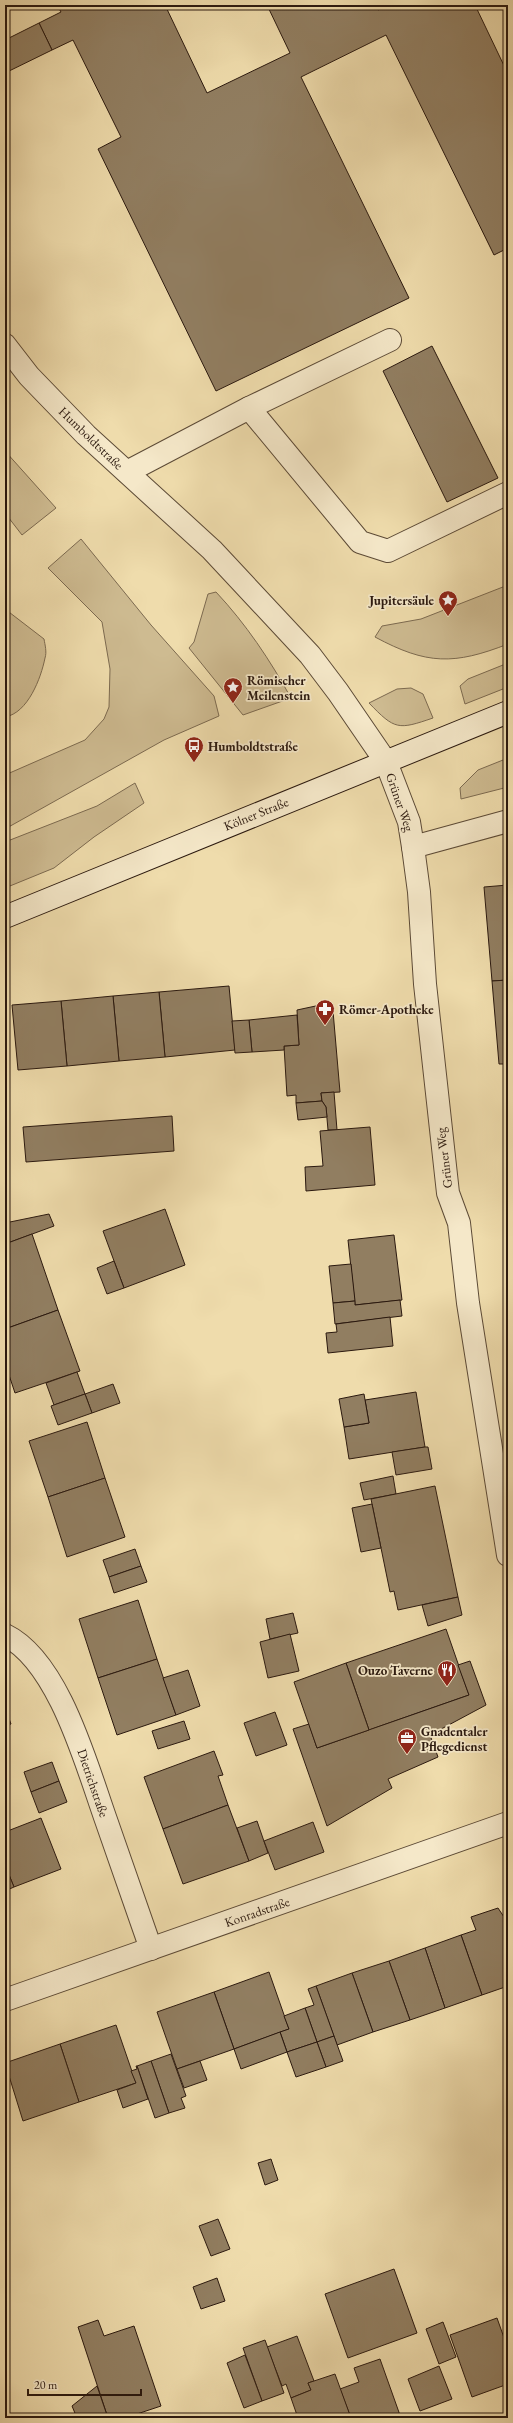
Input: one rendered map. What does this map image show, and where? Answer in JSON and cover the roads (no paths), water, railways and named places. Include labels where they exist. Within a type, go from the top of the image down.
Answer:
[{"type":"street","points":[[127,472],[248,408],[390,340]]},
{"type":"street","name":"Humboldtstraße","points":[[5,345],[29,376],[81,430],[212,550],[310,655],[338,692],[386,762]]},
{"type":"street","points":[[248,408],[360,542],[388,551],[508,493]]},
{"type":"street","name":"Kölner Straße","points":[[5,917],[508,712]]},
{"type":"street","name":"Grüner Weg","points":[[386,762],[409,822],[413,847],[419,892],[425,984],[448,1193],[458,1223],[468,1303],[508,1551]]},
{"type":"street","points":[[413,847],[508,821]]},
{"type":"street","name":"Dietrichstraße","points":[[5,1635],[28,1654],[46,1675],[71,1721],[151,1949]]},
{"type":"street","name":"Konradstraße","points":[[5,2000],[508,1823]]},
{"type":"place","name":"Jupitersäule","points":[[448,617]]},
{"type":"place","name":"Römischer Meilenstein","points":[[233,704]]},
{"type":"place","name":"Humboldtstraße","points":[[194,763]]},
{"type":"place","name":"Römer-Apotheke","points":[[325,1026]]},
{"type":"place","name":"Ouzo Taverne","points":[[447,1687]]},
{"type":"place","name":"Gnadentaler Pflegedienst","points":[[407,1755]]}]
